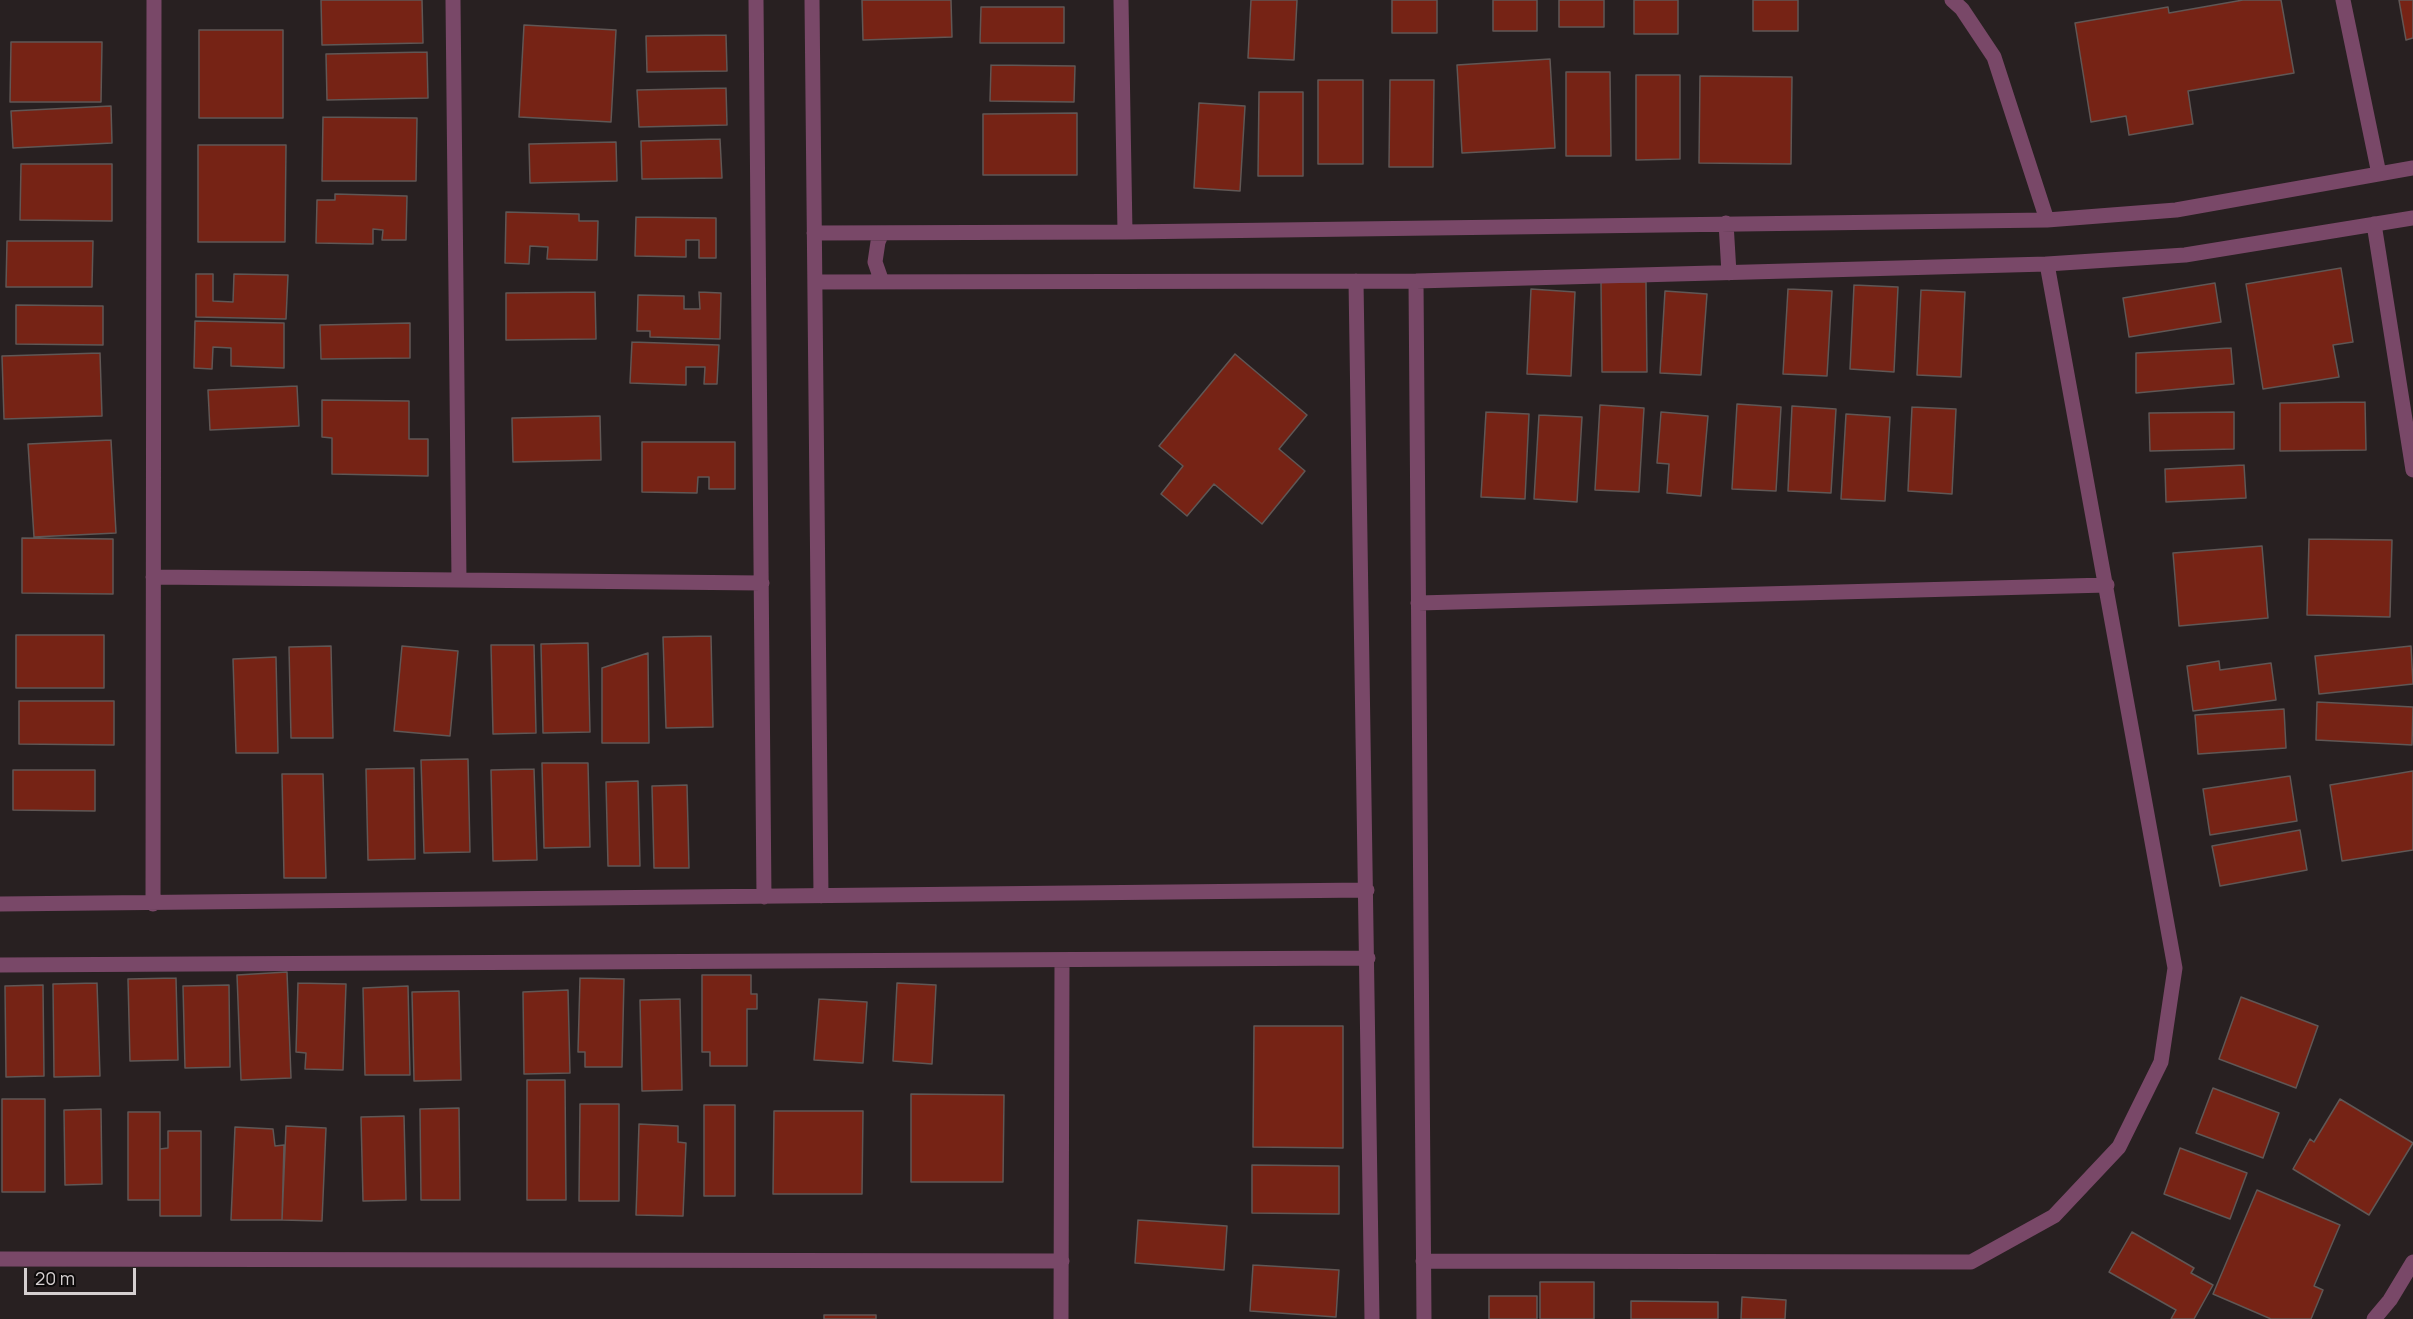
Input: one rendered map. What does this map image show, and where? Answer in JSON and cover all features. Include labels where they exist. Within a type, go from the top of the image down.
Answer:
[{"type":"street","points":[[153,904],[154,0]]},
{"type":"street","points":[[453,0],[459,580]]},
{"type":"street","points":[[756,0],[764,897]]},
{"type":"street","points":[[812,0],[821,896]]},
{"type":"street","points":[[1121,0],[1125,232]]},
{"type":"street","points":[[1952,0],[1962,9],[1994,57],[2047,220]]},
{"type":"street","points":[[2343,0],[2379,174]]},
{"type":"street","points":[[814,233],[1125,232],[2047,220],[2176,210],[2413,168]]},
{"type":"street","points":[[814,282],[1416,281],[2047,264],[2185,255],[2413,218]]},
{"type":"street","points":[[1726,224],[1729,273]]},
{"type":"street","points":[[2374,224],[2413,470]]},
{"type":"street","points":[[882,233],[875,262],[882,282]]},
{"type":"street","points":[[1423,1261],[1971,1262],[2054,1216],[2119,1147],[2161,1062],[2175,968],[2047,264]]},
{"type":"street","points":[[1356,281],[1372,1319]]},
{"type":"street","points":[[1416,281],[1424,1319]]},
{"type":"street","points":[[153,577],[762,583]]},
{"type":"street","points":[[1418,603],[2107,585]]},
{"type":"street","points":[[0,904],[1367,890]]},
{"type":"street","points":[[0,965],[1368,958]]},
{"type":"street","points":[[1061,1319],[1062,960]]},
{"type":"street","points":[[0,1259],[1062,1261]]},
{"type":"street","points":[[2374,1319],[2390,1300],[2413,1262]]},
{"type":"building","points":[[321,0],[422,0],[423,43],[322,45]]},
{"type":"building","points":[[862,0],[951,0],[952,37],[863,40]]},
{"type":"building","points":[[1251,0],[1297,0],[1294,60],[1248,58]]},
{"type":"building","points":[[1392,0],[1437,0],[1437,33],[1392,33]]},
{"type":"building","points":[[1493,0],[1537,0],[1537,31],[1493,31]]},
{"type":"building","points":[[1559,0],[1604,0],[1604,27],[1559,27]]},
{"type":"building","points":[[1634,0],[1678,0],[1678,34],[1634,34]]},
{"type":"building","points":[[1753,0],[1798,0],[1798,31],[1753,31]]},
{"type":"building","points":[[2243,0],[2281,0],[2294,73],[2188,91],[2193,124],[2129,135],[2126,116],[2091,122],[2075,23],[2168,7],[2169,13]]},
{"type":"building","points":[[2399,0],[2413,0],[2413,38],[2406,40]]},
{"type":"building","points":[[981,7],[1064,7],[1064,43],[980,43]]},
{"type":"building","points":[[524,25],[616,30],[611,122],[519,117]]},
{"type":"building","points":[[199,30],[283,30],[283,118],[199,118]]},
{"type":"building","points":[[726,35],[727,71],[647,72],[646,36]]},
{"type":"building","points":[[11,42],[102,42],[101,102],[10,102]]},
{"type":"building","points":[[427,52],[428,98],[327,100],[326,54]]},
{"type":"building","points":[[1550,59],[1555,148],[1462,153],[1457,65]]},
{"type":"building","points":[[991,65],[1075,66],[1074,102],[990,101]]},
{"type":"building","points":[[1566,72],[1610,72],[1611,156],[1566,156]]},
{"type":"building","points":[[1636,75],[1680,75],[1680,159],[1636,160]]},
{"type":"building","points":[[1700,76],[1792,77],[1791,164],[1699,163]]},
{"type":"building","points":[[1318,80],[1363,80],[1363,164],[1318,164]]},
{"type":"building","points":[[1390,80],[1434,80],[1433,167],[1389,167]]},
{"type":"building","points":[[726,88],[727,125],[639,127],[637,90]]},
{"type":"building","points":[[1259,92],[1303,92],[1303,176],[1258,176]]},
{"type":"building","points":[[1199,103],[1245,106],[1240,191],[1194,188]]},
{"type":"building","points":[[111,106],[112,143],[13,148],[11,111]]},
{"type":"building","points":[[1077,113],[1077,175],[983,175],[983,114]]},
{"type":"building","points":[[323,117],[417,118],[416,181],[322,181]]},
{"type":"building","points":[[720,139],[722,178],[642,179],[641,141]]},
{"type":"building","points":[[616,142],[617,181],[530,183],[529,144]]},
{"type":"building","points":[[198,145],[286,145],[285,242],[198,242]]},
{"type":"building","points":[[21,164],[112,164],[112,221],[20,220]]},
{"type":"building","points":[[335,194],[407,196],[406,240],[382,240],[383,230],[373,229],[373,244],[316,243],[317,200],[335,200]]},
{"type":"building","points":[[506,212],[579,214],[579,221],[598,221],[597,260],[547,259],[548,247],[530,246],[529,264],[505,263]]},
{"type":"building","points":[[636,217],[716,218],[716,258],[699,258],[699,240],[686,240],[686,257],[635,256]]},
{"type":"building","points":[[7,241],[93,241],[92,287],[6,287]]},
{"type":"building","points":[[2341,268],[2353,342],[2333,345],[2339,377],[2263,389],[2246,284]]},
{"type":"building","points":[[196,274],[213,274],[213,301],[233,302],[234,274],[288,275],[286,319],[196,317]]},
{"type":"building","points":[[1601,282],[1646,282],[1647,372],[1602,372]]},
{"type":"building","points":[[2215,283],[2221,322],[2129,337],[2123,298]]},
{"type":"building","points":[[1854,285],[1898,287],[1894,372],[1850,369]]},
{"type":"building","points":[[1531,289],[1575,292],[1571,376],[1527,374]]},
{"type":"building","points":[[1788,289],[1832,291],[1827,376],[1783,374]]},
{"type":"building","points":[[1921,290],[1965,292],[1961,377],[1917,375]]},
{"type":"building","points":[[1665,291],[1707,294],[1701,375],[1660,373]]},
{"type":"building","points":[[595,292],[596,339],[506,340],[506,293]]},
{"type":"building","points":[[699,292],[721,293],[720,339],[650,337],[650,331],[637,331],[638,295],[684,296],[684,309],[700,309]]},
{"type":"building","points":[[16,305],[103,306],[103,345],[16,344]]},
{"type":"building","points":[[195,321],[284,323],[284,368],[231,366],[231,348],[213,347],[212,369],[194,368]]},
{"type":"building","points":[[410,323],[410,358],[321,359],[320,325]]},
{"type":"building","points":[[632,342],[719,345],[717,384],[704,384],[705,367],[686,367],[686,385],[630,383]]},
{"type":"building","points":[[2231,348],[2234,384],[2136,393],[2136,353]]},
{"type":"building","points":[[100,353],[102,416],[4,419],[2,356]]},
{"type":"building","points":[[1235,354],[1307,415],[1279,449],[1305,471],[1262,524],[1214,484],[1187,516],[1161,494],[1183,466],[1159,446]]},
{"type":"building","points":[[297,386],[299,426],[210,430],[208,390]]},
{"type":"building","points":[[322,400],[409,401],[409,439],[428,439],[428,476],[332,474],[332,438],[322,437]]},
{"type":"building","points":[[2365,402],[2366,450],[2280,451],[2280,403]]},
{"type":"building","points":[[1737,404],[1781,407],[1776,491],[1732,489]]},
{"type":"building","points":[[1600,405],[1644,408],[1639,492],[1595,490]]},
{"type":"building","points":[[1792,406],[1836,409],[1831,493],[1788,491]]},
{"type":"building","points":[[1912,407],[1956,409],[1952,494],[1908,491]]},
{"type":"building","points":[[1486,412],[1529,414],[1525,499],[1481,497]]},
{"type":"building","points":[[1661,412],[1708,416],[1701,496],[1667,493],[1669,464],[1657,463]]},
{"type":"building","points":[[2234,412],[2234,449],[2150,451],[2149,413]]},
{"type":"building","points":[[1846,414],[1890,417],[1885,501],[1841,499]]},
{"type":"building","points":[[1539,415],[1582,417],[1577,502],[1534,499]]},
{"type":"building","points":[[600,416],[601,460],[513,462],[512,418]]},
{"type":"building","points":[[111,440],[116,533],[34,537],[28,444]]},
{"type":"building","points":[[642,442],[735,442],[735,489],[709,489],[709,477],[698,477],[697,493],[642,492]]},
{"type":"building","points":[[2244,465],[2246,498],[2166,502],[2165,469]]},
{"type":"building","points":[[22,538],[113,539],[113,594],[22,593]]},
{"type":"building","points":[[2309,539],[2392,540],[2390,617],[2307,615]]},
{"type":"building","points":[[2262,546],[2268,618],[2179,626],[2173,553]]},
{"type":"building","points":[[16,635],[104,635],[104,688],[16,688]]},
{"type":"building","points":[[711,636],[713,727],[666,728],[663,637]]},
{"type":"building","points":[[588,643],[590,732],[543,733],[541,644]]},
{"type":"building","points":[[491,645],[534,645],[536,733],[493,734]]},
{"type":"building","points":[[331,646],[333,738],[291,738],[289,647]]},
{"type":"building","points":[[402,646],[458,651],[450,736],[394,731]]},
{"type":"building","points":[[2411,646],[2413,684],[2319,694],[2315,656]]},
{"type":"building","points":[[648,653],[649,743],[602,743],[602,668]]},
{"type":"building","points":[[276,657],[278,753],[236,753],[233,659]]},
{"type":"building","points":[[2219,661],[2220,670],[2271,663],[2276,700],[2193,711],[2187,666]]},
{"type":"building","points":[[19,701],[114,701],[114,745],[19,744]]},
{"type":"building","points":[[2317,702],[2413,707],[2412,745],[2316,740]]},
{"type":"building","points":[[2284,709],[2286,748],[2198,754],[2195,715]]},
{"type":"building","points":[[468,759],[470,852],[424,853],[421,760]]},
{"type":"building","points":[[542,763],[588,763],[590,847],[544,848]]},
{"type":"building","points":[[414,768],[415,859],[368,860],[366,769]]},
{"type":"building","points":[[534,769],[537,860],[493,861],[491,770]]},
{"type":"building","points":[[13,770],[95,770],[95,811],[13,810]]},
{"type":"building","points":[[2413,771],[2413,850],[2342,861],[2330,785]]},
{"type":"building","points":[[282,774],[323,774],[326,878],[284,878]]},
{"type":"building","points":[[2290,776],[2297,821],[2210,835],[2203,789]]},
{"type":"building","points":[[638,781],[640,866],[608,866],[606,782]]},
{"type":"building","points":[[687,785],[689,868],[654,868],[652,786]]},
{"type":"building","points":[[2300,830],[2307,870],[2220,886],[2212,846]]},
{"type":"building","points":[[287,972],[291,1078],[241,1080],[237,975]]},
{"type":"building","points":[[702,975],[751,975],[751,994],[757,994],[757,1009],[747,1009],[747,1066],[710,1066],[710,1052],[702,1052]]},
{"type":"building","points":[[176,978],[178,1060],[130,1061],[128,979]]},
{"type":"building","points":[[580,978],[624,979],[622,1067],[585,1067],[585,1052],[578,1052]]},
{"type":"building","points":[[97,983],[100,1076],[54,1077],[53,984]]},
{"type":"building","points":[[298,983],[346,984],[343,1070],[305,1069],[306,1053],[296,1052]]},
{"type":"building","points":[[897,983],[936,985],[932,1064],[893,1061]]},
{"type":"building","points":[[43,985],[44,1076],[6,1077],[5,986]]},
{"type":"building","points":[[229,985],[230,1067],[185,1068],[183,986]]},
{"type":"building","points":[[408,986],[410,1075],[365,1075],[363,988]]},
{"type":"building","points":[[568,990],[570,1073],[524,1074],[523,992]]},
{"type":"building","points":[[459,991],[461,1080],[414,1081],[412,992]]},
{"type":"building","points":[[2241,997],[2318,1026],[2296,1088],[2219,1059]]},
{"type":"building","points":[[680,999],[682,1090],[642,1091],[640,1000]]},
{"type":"building","points":[[819,999],[867,1002],[863,1063],[814,1060]]},
{"type":"building","points":[[1254,1026],[1343,1026],[1343,1148],[1253,1147]]},
{"type":"building","points":[[527,1080],[565,1080],[566,1200],[527,1200]]},
{"type":"building","points":[[2213,1088],[2279,1113],[2263,1158],[2196,1133]]},
{"type":"building","points":[[911,1094],[1004,1095],[1003,1182],[911,1182]]},
{"type":"building","points":[[2,1099],[45,1099],[45,1192],[2,1192]]},
{"type":"building","points":[[2340,1099],[2413,1143],[2369,1215],[2293,1169],[2310,1139],[2314,1142]]},
{"type":"building","points":[[580,1104],[619,1104],[619,1201],[579,1201]]},
{"type":"building","points":[[704,1105],[735,1105],[735,1196],[704,1196]]},
{"type":"building","points":[[459,1108],[460,1200],[421,1200],[420,1109]]},
{"type":"building","points":[[101,1109],[102,1184],[65,1185],[64,1110]]},
{"type":"building","points":[[774,1111],[863,1111],[862,1194],[773,1194]]},
{"type":"building","points":[[128,1112],[160,1112],[160,1200],[128,1200]]},
{"type":"building","points":[[404,1116],[406,1200],[363,1201],[361,1117]]},
{"type":"building","points":[[639,1124],[678,1126],[678,1142],[686,1143],[683,1216],[636,1215]]},
{"type":"building","points":[[286,1126],[326,1128],[322,1221],[282,1220]]},
{"type":"building","points":[[235,1127],[273,1129],[275,1146],[284,1145],[282,1220],[231,1220]]},
{"type":"building","points":[[168,1131],[201,1131],[201,1216],[160,1216],[160,1149],[168,1148]]},
{"type":"building","points":[[2180,1148],[2247,1173],[2230,1219],[2164,1194]]},
{"type":"building","points":[[1252,1165],[1339,1166],[1339,1214],[1252,1213]]},
{"type":"building","points":[[2257,1190],[2340,1225],[2314,1286],[2323,1290],[2311,1319],[2271,1319],[2213,1294]]},
{"type":"building","points":[[1138,1220],[1227,1226],[1224,1270],[1135,1263]]},
{"type":"building","points":[[2132,1232],[2194,1268],[2191,1273],[2213,1285],[2194,1319],[2171,1319],[2176,1310],[2109,1272]]},
{"type":"building","points":[[1253,1265],[1339,1270],[1336,1317],[1250,1311]]},
{"type":"building","points":[[1540,1282],[1594,1282],[1594,1319],[1540,1319]]},
{"type":"building","points":[[1489,1296],[1537,1296],[1537,1319],[1489,1319]]},
{"type":"building","points":[[1742,1297],[1786,1300],[1785,1319],[1741,1319]]},
{"type":"building","points":[[1631,1301],[1718,1302],[1718,1319],[1631,1319]]},
{"type":"building","points":[[824,1315],[876,1315],[876,1319],[824,1319]]}]
